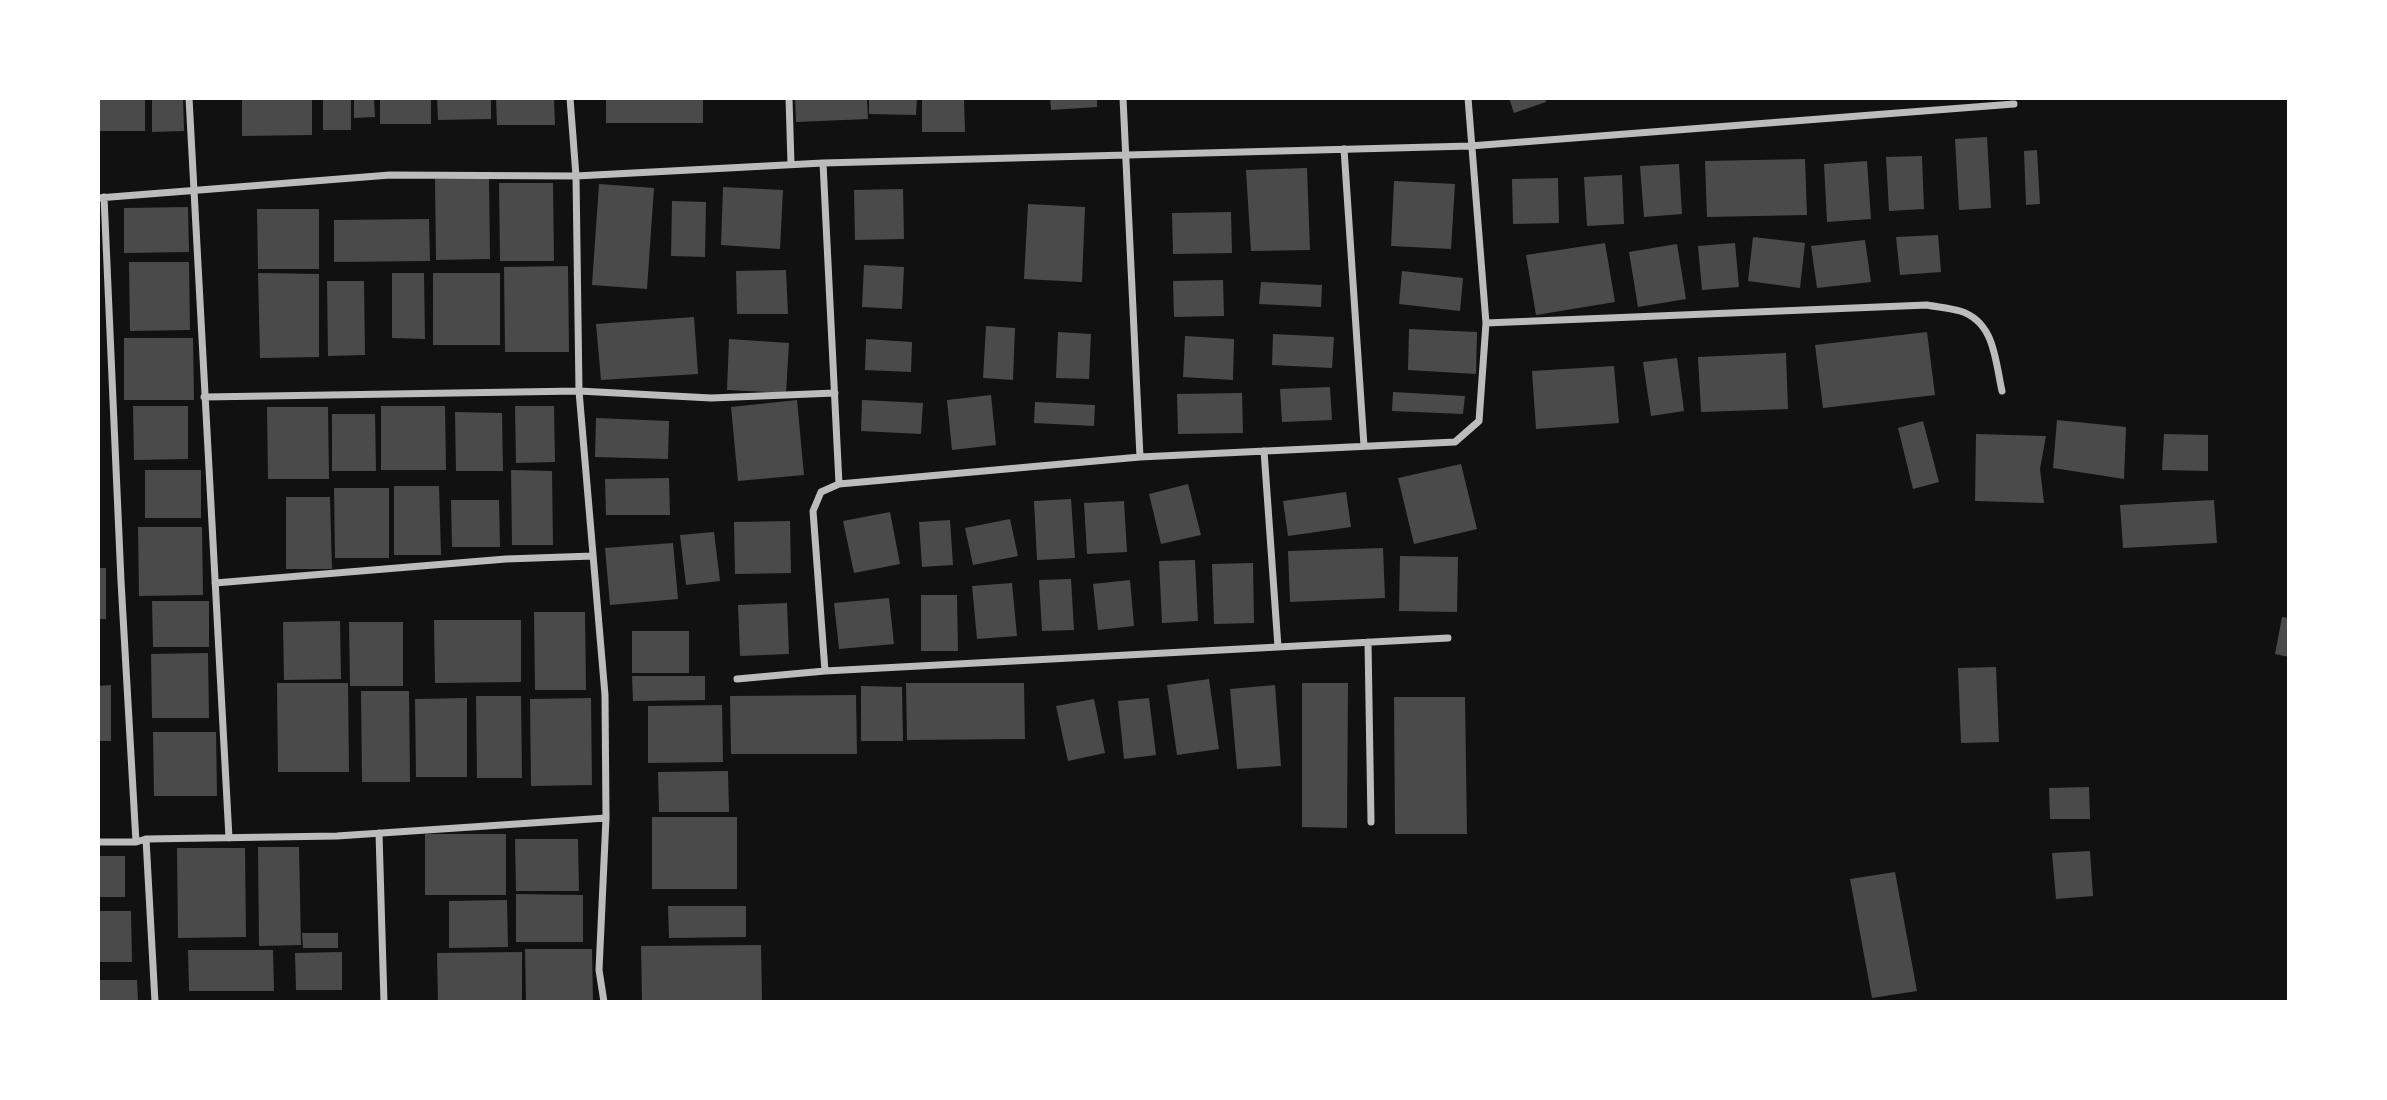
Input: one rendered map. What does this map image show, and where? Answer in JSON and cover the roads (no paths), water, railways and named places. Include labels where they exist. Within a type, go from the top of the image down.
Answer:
[{"type":"street","points":[[189,98],[229,838]]},
{"type":"street","points":[[570,98],[576,176],[579,391],[606,695],[606,818],[599,970],[604,1002]]},
{"type":"street","points":[[789,98],[791,164]]},
{"type":"street","points":[[1123,98],[1140,457]]},
{"type":"street","points":[[825,671],[813,511],[821,492],[839,484],[1140,457],[1455,442],[1479,421],[1486,323],[1468,98]]},
{"type":"street","points":[[136,842],[101,197],[390,175],[576,176],[791,164],[1470,146],[2014,104]]},
{"type":"street","points":[[1344,149],[1364,446]]},
{"type":"street","points":[[823,163],[839,484]]},
{"type":"street","points":[[1486,323],[1927,304],[1961,311],[1983,323],[1992,343],[2002,391]]},
{"type":"street","points":[[204,397],[579,391],[711,398],[835,393]]},
{"type":"street","points":[[1264,451],[1278,647]]},
{"type":"street","points":[[215,583],[506,559],[593,556]]},
{"type":"street","points":[[737,679],[825,671],[1448,638]]},
{"type":"street","points":[[1368,642],[1371,822]]},
{"type":"street","points":[[98,842],[379,833],[606,818]]},
{"type":"street","points":[[379,833],[384,1002]]},
{"type":"street","points":[[146,839],[155,1002]]}]
